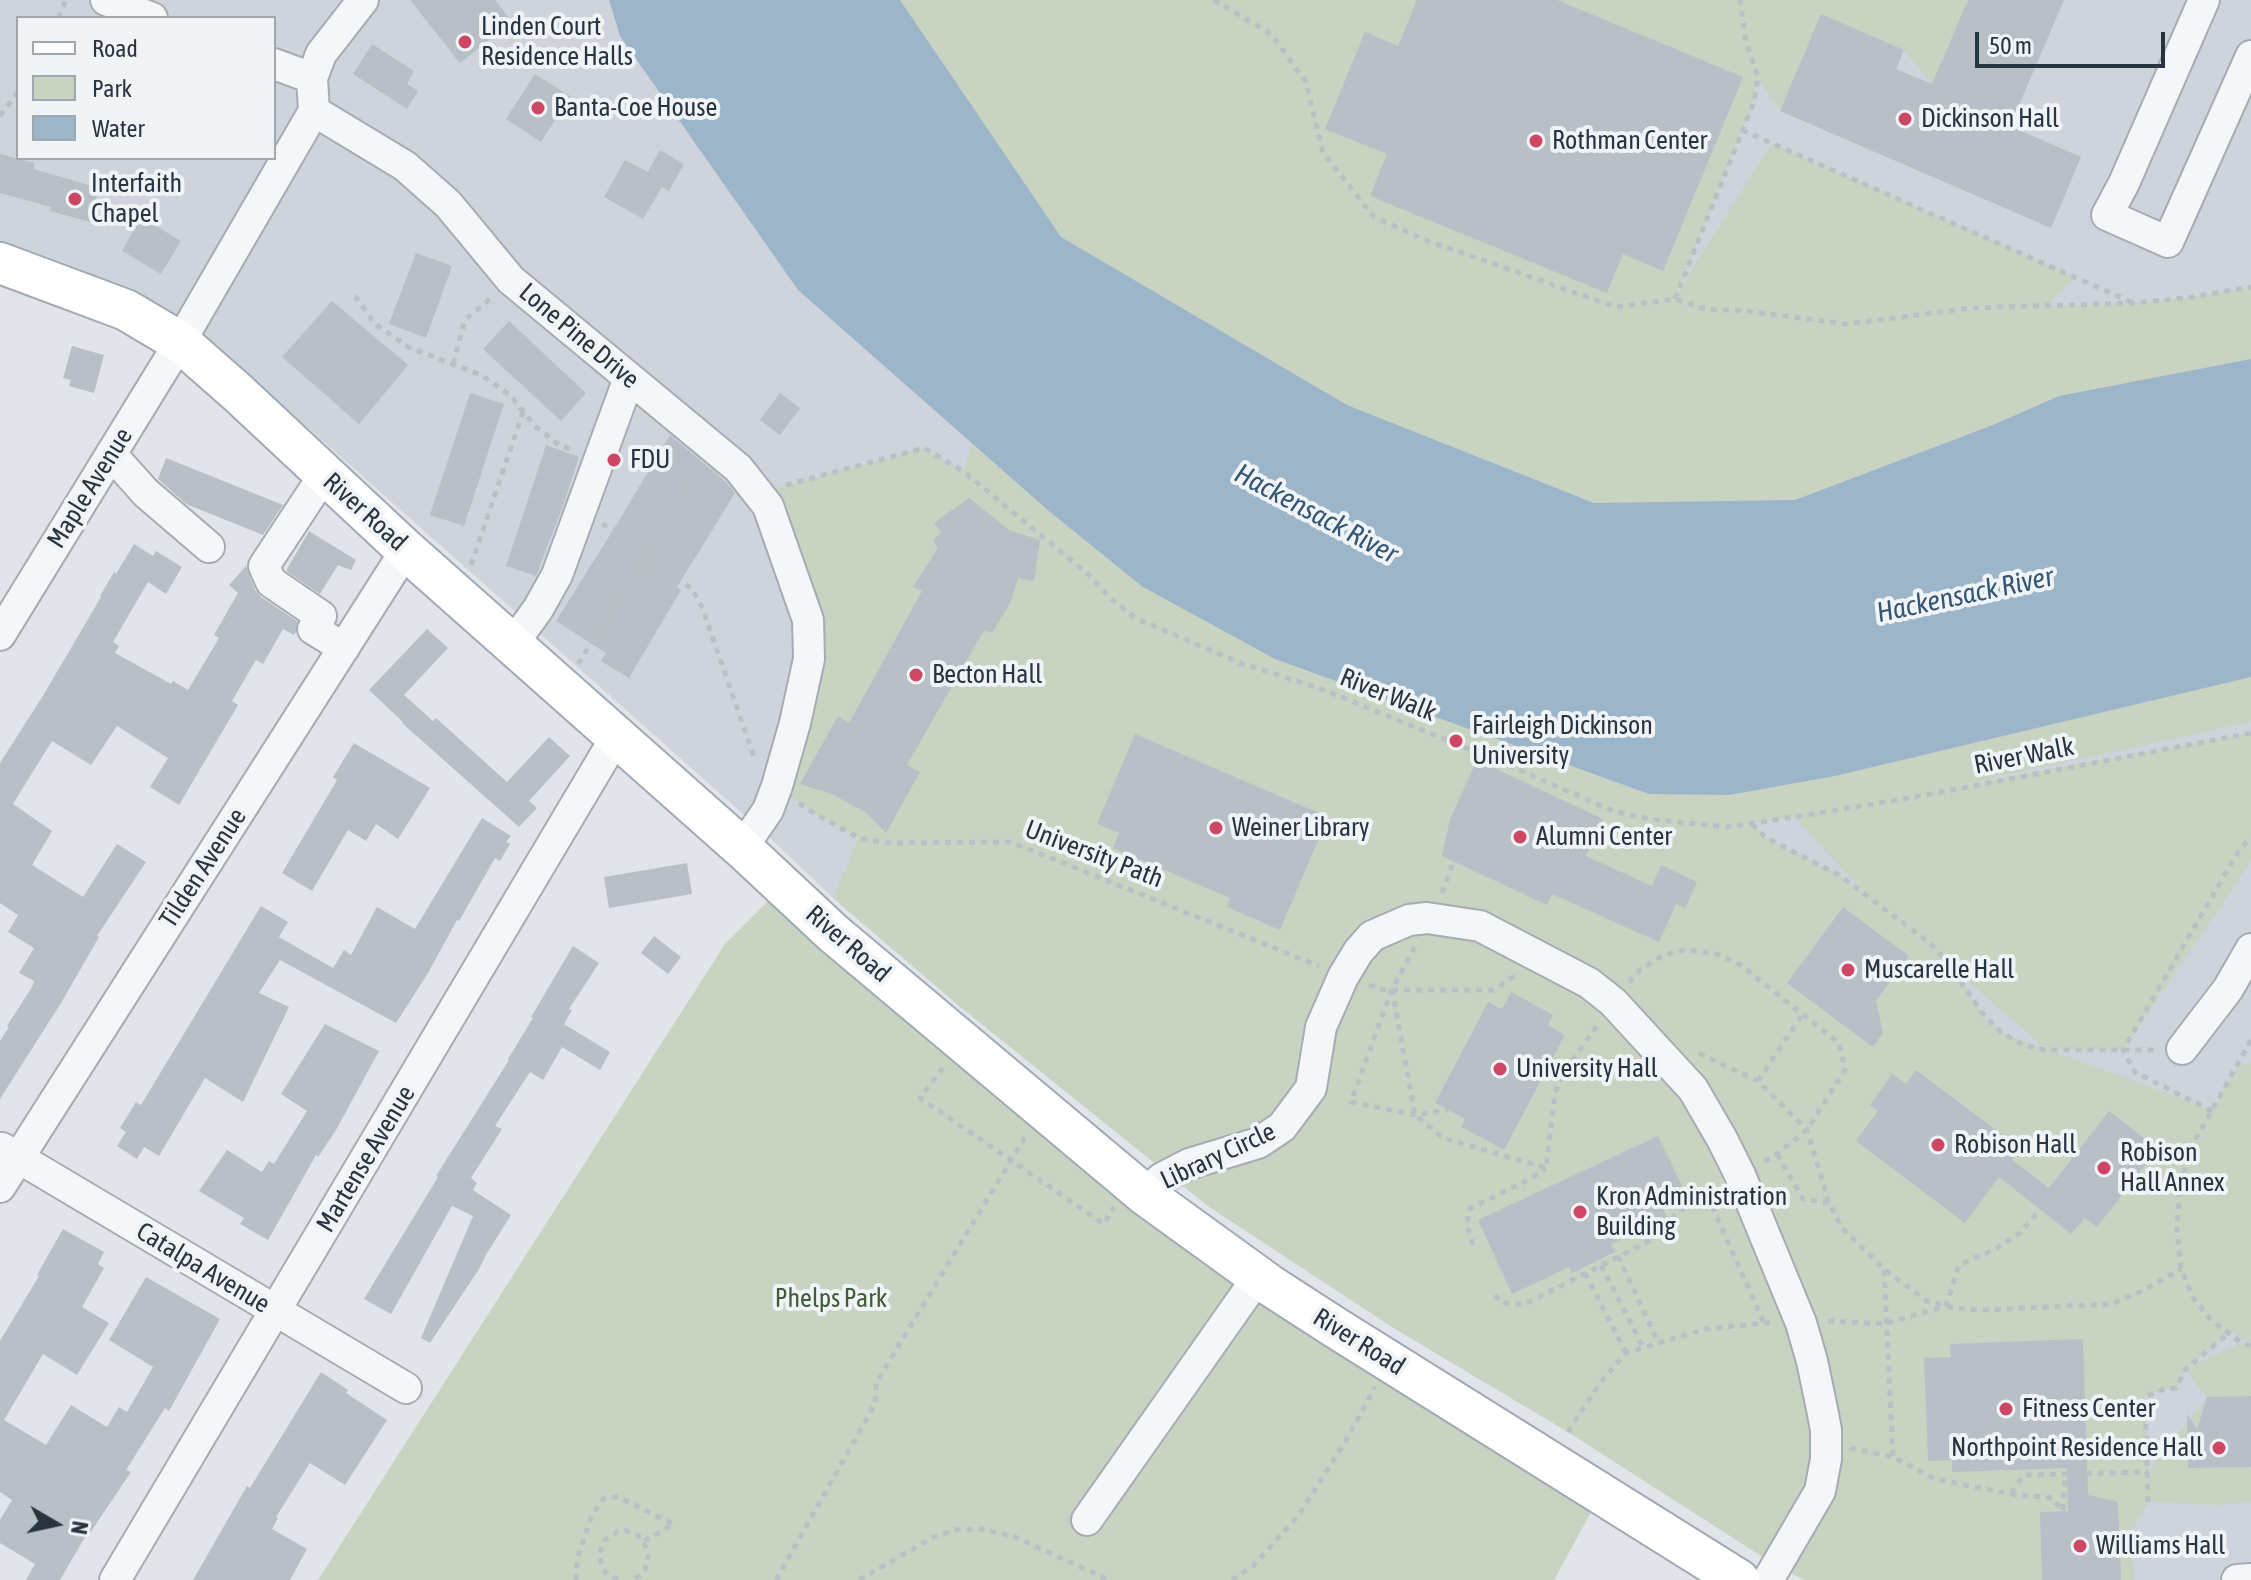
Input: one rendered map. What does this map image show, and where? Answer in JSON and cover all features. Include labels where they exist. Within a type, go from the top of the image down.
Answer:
[{"type":"main road","name":"River Road","points":[[0,263],[126,310],[180,342],[406,550],[742,848],[833,933],[1137,1188],[1258,1277],[1739,1580]]},
{"type":"street","points":[[106,0],[147,16]]},
{"type":"street","points":[[180,342],[314,111],[312,78],[321,54],[363,0]]},
{"type":"street","points":[[2204,0],[2107,215],[2168,242],[2251,56]]},
{"type":"street","points":[[276,65],[312,78]]},
{"type":"street","name":"Lone Pine Drive","points":[[314,111],[405,166],[448,204],[511,280],[738,468],[768,506],[808,620],[809,659],[777,786],[768,810],[742,848]]},
{"type":"street","name":"Maple Avenue","points":[[0,635],[180,342]]},
{"type":"street","points":[[512,645],[538,609],[557,575],[629,378]]},
{"type":"street","points":[[111,454],[146,493],[209,547]]},
{"type":"street","points":[[324,475],[264,566],[271,582],[321,616],[313,629],[344,648]]},
{"type":"street","name":"Tilden Avenue","points":[[0,1187],[9,1152],[406,550]]},
{"type":"street","name":"Martense Avenue","points":[[115,1580],[616,737]]},
{"type":"street","points":[[1431,918],[1480,926],[1589,983],[1607,1011],[1693,1089],[1722,1139],[1801,1323],[1826,1430],[1826,1460],[1820,1491],[1768,1580]]},
{"type":"street","name":"Library Circle","points":[[1137,1188],[1189,1164],[1258,1143],[1282,1127],[1311,1088],[1321,1027],[1358,952],[1372,936],[1409,920],[1431,918]]},
{"type":"street","points":[[2182,1049],[2228,989],[2251,949]]},
{"type":"street","name":"Catalpa Avenue","points":[[9,1152],[406,1388]]},
{"type":"street","points":[[1087,1520],[1258,1277]]},
{"type":"street","points":[[2237,1580],[2251,1579]]},
{"type":"path","points":[[1214,0],[1271,34],[1298,70],[1306,82],[1323,153],[1374,217],[1423,239],[1616,307],[1675,299],[1705,309],[1847,324],[1971,308],[2135,303],[2251,287]]},
{"type":"path","points":[[1675,299],[1754,102],[1758,77],[1746,42],[1740,0]]},
{"type":"path","points":[[0,116],[16,95]]},
{"type":"path","points":[[1742,130],[2135,303]]},
{"type":"path","points":[[453,364],[465,320],[511,280]]},
{"type":"path","points":[[355,296],[375,324],[408,347],[481,375],[510,395],[534,425],[559,445],[599,459]]},
{"type":"path","points":[[460,598],[523,411]]},
{"type":"path","points":[[562,689],[714,448]]},
{"type":"path","name":"River Walk","points":[[758,493],[924,448],[963,471],[1089,575],[1110,598],[1135,618],[1240,663],[1319,688],[1421,729],[1613,811],[1650,819],[1727,827],[1915,797],[2251,733]]},
{"type":"path","points":[[580,512],[650,550]]},
{"type":"path","name":"University Path","points":[[644,560],[691,588],[702,607],[756,763],[777,786],[812,812],[859,838],[888,843],[1011,842],[1343,977],[1384,990],[1493,990],[1521,972]]},
{"type":"path","points":[[1751,823],[1765,837],[1839,875],[1930,943],[1948,963],[1983,1014],[2001,1032],[2025,1046],[2182,1049]]},
{"type":"path","points":[[2123,1050],[2238,852],[2251,837]]},
{"type":"path","points":[[1431,918],[1392,989],[1351,1102],[1415,1115],[1448,1110]]},
{"type":"path","points":[[1546,1168],[1555,1093],[1563,1074],[1640,970],[1662,956],[1684,950],[1714,953],[1739,964],[1839,1043],[1845,1070],[1807,1130],[1755,1167]]},
{"type":"path","points":[[1392,989],[1415,1115],[1443,1138],[1546,1168]]},
{"type":"path","points":[[1758,1081],[1802,1015]]},
{"type":"path","points":[[963,1042],[920,1098],[1104,1224],[1137,1188]]},
{"type":"path","points":[[2250,1043],[2192,1146],[2180,1185],[2177,1229],[2181,1269],[2194,1299],[2211,1320],[2251,1346]]},
{"type":"path","points":[[2123,1050],[2135,1072],[2212,1111]]},
{"type":"path","points":[[1694,1051],[1758,1081],[1807,1130],[1829,1203],[1842,1228],[1884,1269],[1927,1301],[1954,1308],[1983,1310],[2112,1304],[2181,1269]]},
{"type":"path","points":[[776,1580],[875,1404],[876,1383],[1042,1109]]},
{"type":"path","points":[[1777,1154],[1803,1199],[1829,1203]]},
{"type":"path","points":[[1473,1245],[1467,1225],[1469,1209],[1546,1168]]},
{"type":"path","points":[[1495,1295],[1500,1302],[1524,1304],[1651,1240],[1680,1210],[1708,1197]]},
{"type":"path","points":[[1618,1256],[1658,1342]]},
{"type":"path","points":[[1601,1265],[1643,1347]]},
{"type":"path","points":[[1884,1269],[1893,1457]]},
{"type":"path","points":[[1585,1273],[1626,1353]]},
{"type":"path","points":[[2148,1502],[2145,1397],[2176,1388],[2185,1370],[2229,1333]]},
{"type":"path","points":[[1232,1580],[1253,1566],[1298,1516],[1347,1439],[1389,1361]]},
{"type":"path","points":[[1844,1447],[1893,1457],[1935,1479],[2011,1494],[2052,1498],[2063,1511],[2065,1474]]},
{"type":"path","points":[[2011,1494],[2024,1475],[2148,1472]]},
{"type":"path","points":[[576,1580],[577,1560],[592,1515],[603,1499],[618,1497],[673,1524],[644,1541]]},
{"type":"path","points":[[859,1580],[934,1537],[955,1530],[982,1529],[1015,1537],[1109,1580]]},
{"type":"path","points":[[618,1580],[608,1575],[600,1562],[605,1540],[618,1531],[634,1533],[644,1541],[649,1553],[649,1562],[639,1576],[631,1580]]},
{"type":"shaded area","name":"Fairleigh Dickinson University","points":[[0,0],[609,0],[620,36],[1035,0],[2251,0],[2251,1580],[1804,1580],[1766,1559],[1568,1432],[1392,1327],[1208,1206],[958,1005],[833,898],[770,838],[243,370],[196,332],[0,263]]},
{"type":"green space","points":[[900,0],[1968,0],[1932,84],[1904,50],[1821,15],[1780,111],[1758,78],[1754,102],[1677,293],[1772,143],[2075,277],[2047,306],[2135,303],[2251,287],[2251,359],[2059,396],[1993,425],[1795,500],[1594,503],[1347,405],[1061,237]]},
{"type":"green space","points":[[972,444],[1056,517],[1144,587],[1275,659],[1649,794],[1835,776],[2251,677],[2251,722],[1946,788],[2251,733],[2251,861],[2123,1050],[2050,1050],[2212,1110],[2237,1066],[2251,1063],[2251,1343],[2220,1325],[2229,1333],[2189,1367],[2242,1343],[2251,1346],[2251,1396],[2207,1398],[2189,1468],[2251,1467],[2251,1502],[2221,1505],[2149,1502],[2132,1530],[2134,1580],[1804,1580],[1568,1432],[1392,1327],[1208,1206],[958,1005],[833,898],[859,838],[812,812],[777,786],[809,659],[758,493],[924,448],[963,471]],"holes":[[[1794,817],[1865,894],[1839,875],[1765,837],[1752,824]],[[1842,907],[1908,956],[1876,1001],[1787,983]],[[1955,970],[2045,1049],[2001,1032],[1983,1014]],[[1511,993],[1553,1015],[1548,1025],[1565,1035],[1504,1150],[1462,1128],[1465,1119],[1435,1103],[1488,1002],[1502,1009]],[[1917,1070],[2020,1148],[2012,1160],[2049,1188],[2109,1111],[2158,1149],[2097,1227],[2085,1218],[2071,1234],[1999,1177],[1870,1105],[1892,1075],[1906,1084]],[[1658,1136],[1686,1197],[1662,1207],[1666,1217],[1643,1228],[1607,1235],[1615,1253],[1572,1273],[1565,1258],[1539,1281],[1512,1294],[1478,1220]],[[2186,1370],[2207,1398],[2148,1471],[2145,1397],[2176,1388]]]},
{"type":"green space","name":"Phelps Park","points":[[783,886],[1144,1194],[1601,1494],[1554,1580],[318,1580],[725,944]]},
{"type":"water","name":"Hackensack River","points":[[609,0],[900,0],[1061,237],[1347,405],[1594,503],[1795,500],[1993,425],[2059,396],[2251,359],[2251,677],[1835,776],[1729,795],[1649,794],[1275,659],[1143,587],[1050,512],[798,290],[620,36]]},
{"type":"building","name":"Linden Court Residence Halls","points":[[410,0],[495,0],[512,22],[460,63]]},
{"type":"building","name":"Rothman Center","points":[[1417,0],[1557,0],[1743,77],[1663,271],[1623,254],[1607,293],[1370,196],[1387,154],[1325,129],[1365,32],[1398,46]]},
{"type":"building","name":"Dickinson Hall","points":[[1968,0],[2064,0],[2010,126],[2081,157],[2051,228],[1780,111],[1821,14],[1904,50],[1896,69],[1932,84]]},
{"type":"building","points":[[372,44],[414,71],[407,84],[418,91],[407,109],[353,74]]},
{"type":"building","name":"Banta-Coe House","points":[[535,74],[570,96],[541,142],[506,119]]},
{"type":"building","points":[[660,150],[684,164],[669,191],[662,187],[643,219],[604,197],[625,160],[648,172]]},
{"type":"building","points":[[0,154],[35,163],[33,169],[99,188],[90,222],[0,193]]},
{"type":"building","points":[[141,217],[181,241],[161,274],[122,251]]},
{"type":"building","points":[[416,253],[452,266],[426,338],[389,324]]},
{"type":"building","points":[[332,301],[408,365],[359,424],[282,357]]},
{"type":"building","points":[[509,321],[586,393],[561,421],[483,349]]},
{"type":"building","points":[[72,346],[104,355],[94,393],[69,386],[71,380],[63,378]]},
{"type":"building","points":[[470,393],[504,404],[464,526],[430,515]]},
{"type":"building","points":[[780,393],[800,408],[780,435],[760,420]]},
{"type":"building","points":[[670,435],[735,493],[677,587],[681,590],[629,678],[601,661],[606,653],[556,621]]},
{"type":"building","points":[[546,445],[579,457],[536,576],[506,566]]},
{"type":"building","points":[[166,458],[283,505],[263,535],[186,504],[158,479]]},
{"type":"building","name":"Becton Hall","points":[[969,498],[1009,530],[1040,540],[1034,581],[1018,578],[1010,603],[992,633],[984,630],[907,765],[920,772],[886,833],[865,812],[834,795],[800,784],[838,716],[849,723],[922,591],[913,587],[938,548],[933,541],[941,532],[934,523]]},
{"type":"building","points":[[309,531],[356,560],[351,570],[338,565],[320,594],[286,571]]},
{"type":"building","points":[[134,544],[153,556],[156,551],[182,567],[166,594],[148,582],[113,642],[119,646],[115,653],[171,684],[173,681],[188,690],[219,638],[214,635],[238,593],[229,585],[246,566],[261,597],[297,621],[296,632],[294,635],[283,629],[263,664],[256,660],[232,701],[238,705],[179,805],[150,787],[168,758],[117,726],[91,765],[52,741],[13,804],[52,831],[32,865],[83,897],[117,844],[146,862],[97,936],[61,1003],[0,1099],[0,1041],[32,987],[34,981],[19,973],[34,948],[8,932],[18,915],[0,903],[0,763],[44,694],[114,572],[116,574]]},
{"type":"building","points":[[427,629],[448,648],[404,695],[433,721],[436,718],[507,782],[549,737],[570,756],[529,801],[537,808],[519,827],[369,690]]},
{"type":"building","name":"Weiner Library","points":[[1135,734],[1328,817],[1280,930],[1227,907],[1230,898],[1113,848],[1119,833],[1097,824]]},
{"type":"building","points":[[354,743],[430,788],[398,839],[376,824],[366,841],[348,830],[312,891],[282,873],[337,780],[333,777]]},
{"type":"building","name":"Alumni Center","points":[[1477,760],[1603,819],[1586,856],[1652,886],[1661,865],[1697,882],[1685,908],[1676,904],[1659,942],[1552,894],[1547,905],[1442,856],[1450,819]]},
{"type":"building","points":[[482,818],[511,836],[506,842],[510,844],[500,861],[495,858],[396,1023],[280,960],[259,993],[289,1007],[243,1102],[205,1078],[159,1156],[144,1147],[137,1159],[117,1146],[126,1132],[120,1128],[136,1102],[141,1105],[261,906],[288,922],[279,937],[333,968],[344,950],[351,955],[377,907],[415,929]]},
{"type":"building","points":[[687,863],[692,894],[609,908],[604,877]]},
{"type":"building","name":"Muscarelle Hall","points":[[1843,907],[1909,956],[1876,1001],[1883,1033],[1873,1047],[1787,983]]},
{"type":"building","points":[[654,936],[681,957],[668,974],[641,953]]},
{"type":"building","points":[[573,946],[599,963],[569,1009],[572,1010],[564,1024],[610,1052],[600,1070],[562,1047],[543,1080],[530,1072],[495,1126],[502,1129],[471,1178],[477,1183],[473,1190],[511,1215],[430,1343],[421,1338],[473,1216],[452,1206],[391,1314],[364,1299],[509,1060]]},
{"type":"building","name":"University Hall","points":[[1511,992],[1553,1015],[1548,1025],[1565,1035],[1504,1150],[1461,1127],[1465,1119],[1435,1103],[1488,1002],[1502,1009]]},
{"type":"building","points":[[325,1024],[379,1051],[336,1130],[318,1157],[316,1155],[268,1240],[240,1224],[244,1218],[199,1191],[227,1150],[262,1172],[269,1161],[274,1164],[307,1111],[281,1094]]},
{"type":"building","name":"Robison Hall","points":[[1916,1070],[2020,1148],[2012,1160],[2049,1188],[2109,1111],[2158,1149],[2097,1227],[2085,1218],[2071,1234],[1999,1177],[1965,1223],[1856,1141],[1878,1111],[1870,1105],[1892,1074],[1906,1084]]},
{"type":"building","name":"Kron Administration Building","points":[[1658,1136],[1687,1196],[1662,1207],[1667,1217],[1611,1244],[1615,1252],[1572,1273],[1569,1267],[1512,1294],[1478,1220]]},
{"type":"building","points":[[63,1229],[104,1252],[98,1264],[104,1268],[82,1307],[109,1323],[77,1375],[43,1354],[4,1420],[46,1445],[71,1405],[107,1427],[119,1407],[127,1412],[153,1367],[109,1340],[146,1277],[220,1319],[169,1411],[165,1408],[126,1470],[131,1472],[88,1532],[60,1580],[26,1580],[35,1564],[0,1543],[0,1520],[12,1500],[0,1492],[0,1341]]},
{"type":"building","name":"Fitness Center","points":[[2083,1339],[2088,1495],[2118,1502],[2121,1580],[2042,1580],[2040,1512],[2068,1511],[2067,1468],[1952,1472],[1952,1460],[1928,1461],[1924,1358],[1951,1357],[1950,1344]]},
{"type":"building","points":[[321,1372],[387,1420],[345,1485],[310,1463],[276,1517],[272,1529],[307,1549],[290,1580],[193,1580],[247,1486],[250,1488]]},
{"type":"building","name":"Northpoint Residence Hall","points":[[2251,1396],[2251,1467],[2188,1468],[2187,1414],[2197,1429],[2207,1397]]},
{"type":"place","name":"Linden Court Residence Halls","points":[[465,42]]},
{"type":"place","name":"Banta-Coe House","points":[[538,108]]},
{"type":"place","name":"Dickinson Hall","points":[[1905,119]]},
{"type":"place","name":"Rothman Center","points":[[1536,141]]},
{"type":"place","name":"Interfaith Chapel","points":[[75,199]]},
{"type":"place","name":"FDU","points":[[614,460]]},
{"type":"place","name":"Becton Hall","points":[[916,675]]},
{"type":"place","name":"Fairleigh Dickinson University","points":[[1456,741]]},
{"type":"place","name":"Weiner Library","points":[[1216,828]]},
{"type":"place","name":"Alumni Center","points":[[1520,837]]},
{"type":"place","name":"Muscarelle Hall","points":[[1848,970]]},
{"type":"place","name":"University Hall","points":[[1500,1069]]},
{"type":"place","name":"Robison Hall","points":[[1938,1145]]},
{"type":"place","name":"Robison Hall Annex","points":[[2104,1168]]},
{"type":"place","name":"Kron Administration Building","points":[[1580,1212]]},
{"type":"place","name":"Fitness Center","points":[[2006,1409]]},
{"type":"place","name":"Northpoint Residence Hall","points":[[2219,1448]]},
{"type":"place","name":"Williams Hall","points":[[2080,1546]]}]
